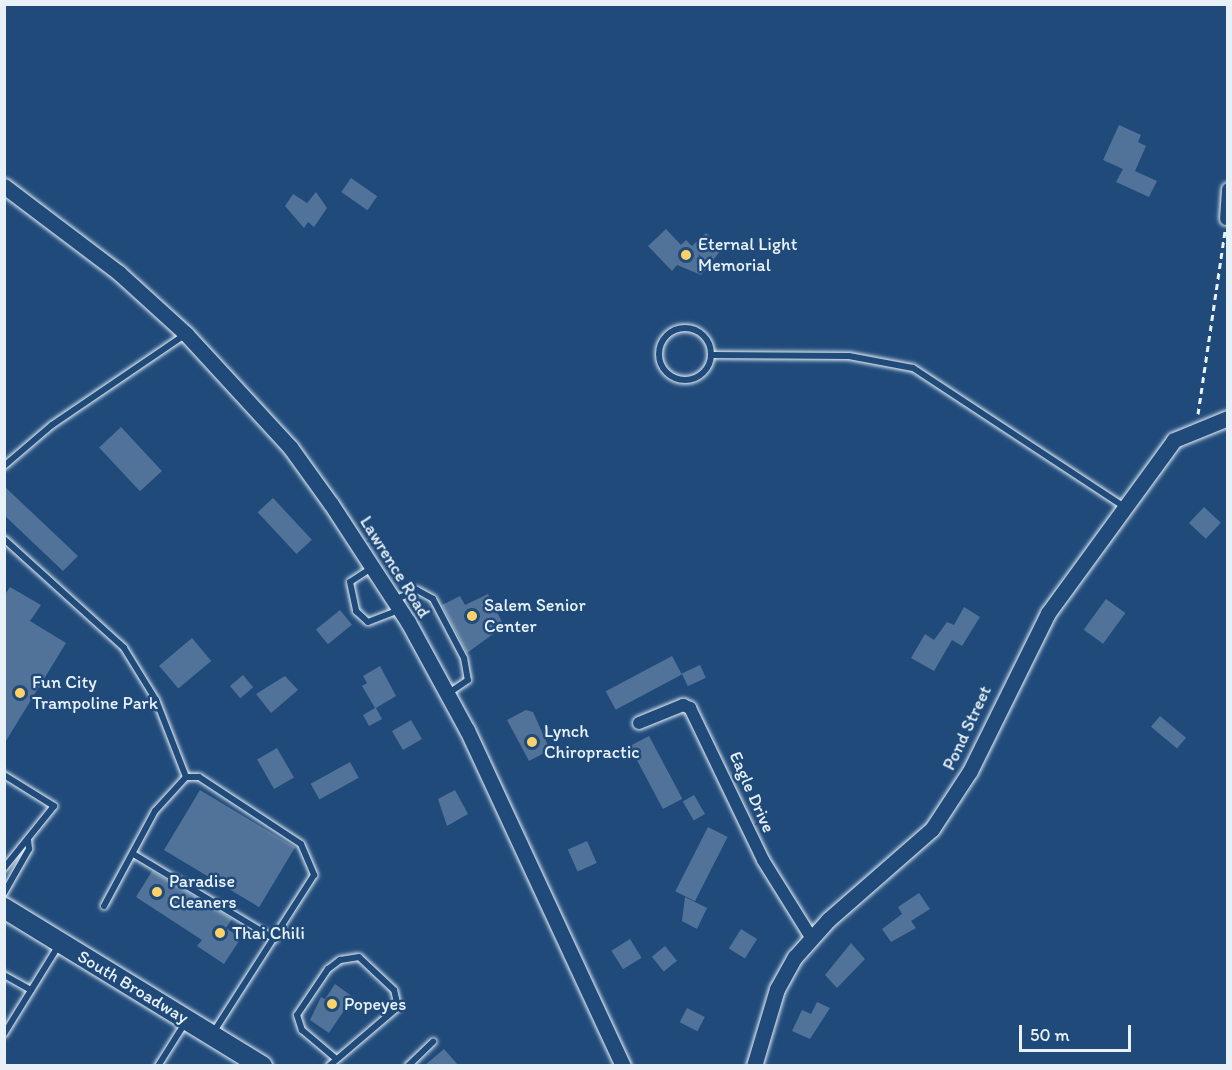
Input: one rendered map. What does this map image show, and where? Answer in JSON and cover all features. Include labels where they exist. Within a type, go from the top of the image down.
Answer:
[{"type":"main road","name":"South Broadway","points":[[6,908],[262,1065]]},
{"type":"street","name":"Lawrence Road","points":[[4,186],[118,273],[186,334],[290,447],[373,567],[447,694],[496,786],[622,1065]]},
{"type":"street","points":[[1226,219],[1227,189]]},
{"type":"street","name":"Pond Street","points":[[754,1065],[777,989],[811,937],[908,854],[946,811],[1029,644],[1125,507],[1174,440],[1196,428],[1227,418]]},
{"type":"street","name":"Eagle Drive","points":[[639,723],[683,705],[690,708],[763,860],[811,937]]},
{"type":"lane","points":[[688,327],[704,335],[711,355],[702,374],[686,381],[663,370],[658,354],[664,337],[688,327]]},
{"type":"lane","points":[[4,466],[52,425],[186,334]]},
{"type":"lane","points":[[711,355],[849,356],[913,368],[1125,507]]},
{"type":"lane","points":[[4,539],[124,648],[156,700],[186,777]]},
{"type":"lane","points":[[373,567],[350,582],[356,611],[368,622],[417,590],[433,599],[464,658],[468,680],[447,694]]},
{"type":"lane","points":[[4,775],[54,806],[4,868]]},
{"type":"lane","points":[[104,906],[135,855],[155,811],[186,777],[199,777],[295,838],[311,860],[314,875],[212,1035]]},
{"type":"lane","points":[[6,908],[29,849],[28,839]]},
{"type":"lane","points":[[135,855],[275,939]]},
{"type":"lane","points":[[4,1034],[60,943]]},
{"type":"lane","points":[[329,1065],[334,1058],[398,1007],[394,990],[359,957],[340,960],[328,969],[297,1015],[302,1030],[334,1058]]},
{"type":"lane","points":[[4,975],[31,990]]},
{"type":"lane","points":[[158,1065],[186,1020]]},
{"type":"lane","points":[[408,1065],[433,1042]]},
{"type":"path","points":[[1196,428],[1226,219]]},
{"type":"building","points":[[1119,125],[1141,135],[1138,142],[1146,146],[1135,171],[1157,181],[1149,197],[1116,182],[1123,169],[1103,160]]},
{"type":"building","points":[[351,178],[377,196],[367,210],[341,192]]},
{"type":"building","points":[[316,192],[327,208],[314,227],[308,222],[304,228],[285,206],[293,194],[307,203]]},
{"type":"building","name":"Eternal Light Memorial","points":[[666,229],[681,245],[686,240],[692,246],[706,233],[722,249],[701,275],[677,265],[672,271],[648,246]]},
{"type":"building","points":[[121,427],[162,471],[140,491],[99,447]]},
{"type":"building","points":[[4,486],[78,556],[63,571],[4,515]]},
{"type":"building","points":[[273,498],[312,540],[297,554],[258,512]]},
{"type":"building","points":[[1204,507],[1221,523],[1206,539],[1189,523]]},
{"type":"building","name":"Fun City Trampoline Park","points":[[10,587],[41,605],[30,621],[66,643],[4,744],[4,596]]},
{"type":"building","name":"Salem Senior Center","points":[[488,594],[504,626],[467,653],[442,605],[460,596],[465,605]]},
{"type":"building","points":[[1106,599],[1125,613],[1103,644],[1084,630]]},
{"type":"building","points":[[964,607],[980,617],[962,646],[952,640],[934,671],[911,658],[925,634],[934,640],[947,622],[954,625]]},
{"type":"building","points":[[340,610],[352,625],[328,644],[316,630]]},
{"type":"building","points":[[192,638],[211,661],[178,689],[159,666]]},
{"type":"building","points":[[672,656],[682,675],[616,710],[606,691]]},
{"type":"building","points":[[700,665],[706,678],[688,686],[682,673]]},
{"type":"building","points":[[380,666],[396,696],[376,708],[382,719],[369,726],[363,715],[375,708],[362,686],[367,683],[363,676]]},
{"type":"building","points":[[243,675],[253,687],[240,698],[230,686]]},
{"type":"building","points":[[285,676],[298,690],[271,713],[256,694]]},
{"type":"building","name":"Lynch Chiropractic","points":[[526,710],[533,712],[550,750],[529,761],[507,720]]},
{"type":"building","points":[[1160,716],[1186,738],[1177,749],[1151,727]]},
{"type":"building","points":[[411,720],[422,739],[403,750],[392,731]]},
{"type":"building","points":[[649,736],[682,799],[663,809],[630,746]]},
{"type":"building","points":[[277,748],[294,777],[274,789],[257,760]]},
{"type":"building","points":[[350,762],[359,778],[319,800],[311,784]]},
{"type":"building","points":[[200,790],[295,847],[259,907],[164,850]]},
{"type":"building","points":[[455,790],[468,814],[447,826],[438,799]]},
{"type":"building","points":[[694,795],[705,814],[694,821],[683,802]]},
{"type":"building","points":[[708,827],[728,837],[695,901],[675,891]]},
{"type":"building","points":[[587,841],[597,863],[578,871],[568,850]]},
{"type":"building","points":[[152,871],[232,919],[226,928],[241,938],[224,964],[197,946],[202,940],[136,897]]},
{"type":"building","points":[[919,893],[930,909],[911,921],[916,928],[891,942],[882,929],[902,914],[898,907]]},
{"type":"building","points":[[685,897],[707,908],[697,929],[682,921]]},
{"type":"building","points":[[741,929],[757,939],[745,959],[729,949]]},
{"type":"building","points":[[630,939],[642,958],[623,969],[611,951]]},
{"type":"building","points":[[851,943],[865,959],[837,988],[825,975]]},
{"type":"building","points":[[665,946],[677,961],[664,971],[652,957]]},
{"type":"building","name":"Popeyes","points":[[335,984],[353,997],[329,1033],[310,1020],[321,997],[325,999]]},
{"type":"building","points":[[817,1002],[830,1008],[810,1039],[792,1031],[802,1010],[811,1014]]},
{"type":"building","points":[[687,1008],[705,1017],[698,1031],[680,1022]]},
{"type":"building","points":[[444,1049],[458,1065],[425,1065]]},
{"type":"place","name":"Eternal Light Memorial","points":[[686,255]]},
{"type":"place","name":"Salem Senior Center","points":[[472,616]]},
{"type":"place","name":"Fun City Trampoline Park","points":[[20,693]]},
{"type":"place","name":"Lynch Chiropractic","points":[[532,742]]},
{"type":"place","name":"Paradise Cleaners","points":[[157,892]]},
{"type":"place","name":"Thai Chili","points":[[220,933]]},
{"type":"place","name":"Popeyes","points":[[332,1004]]}]
